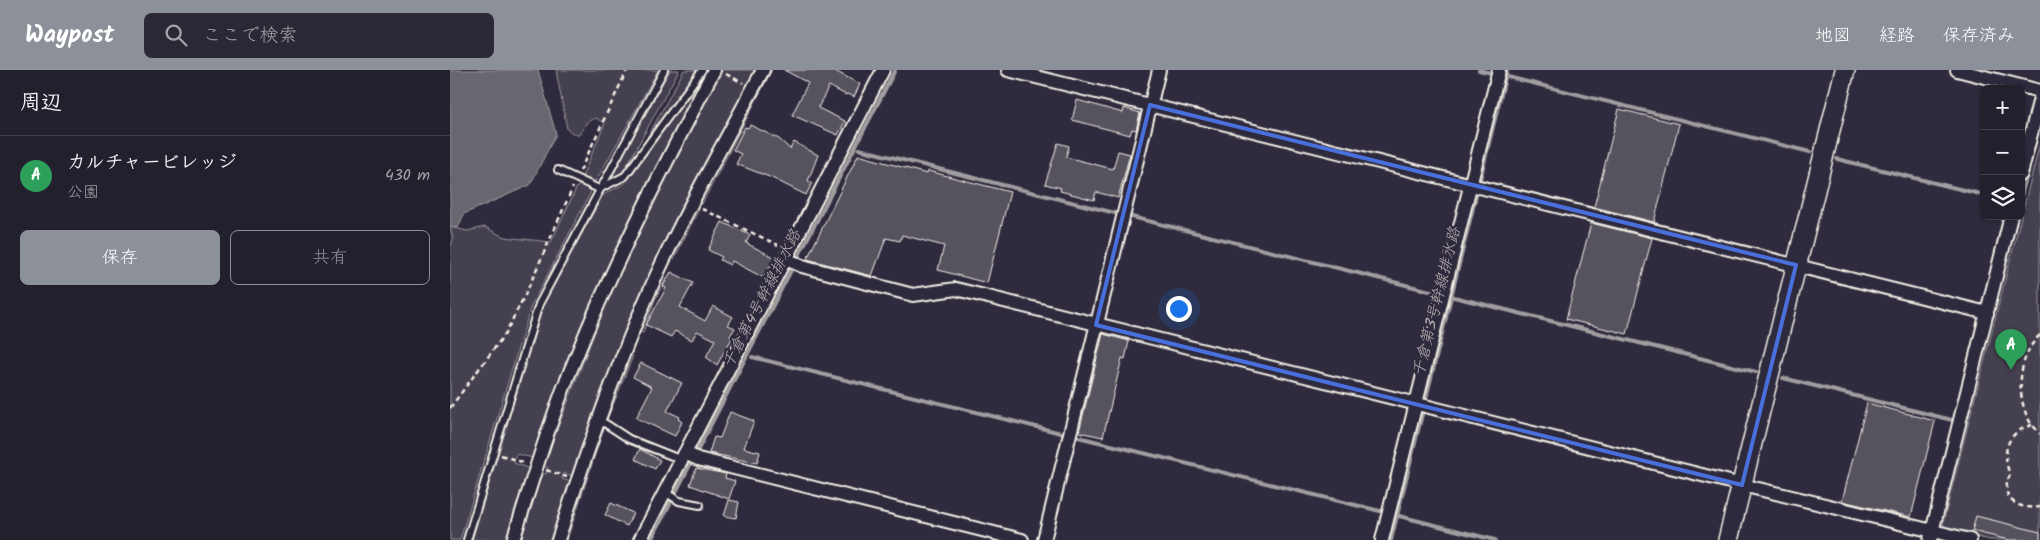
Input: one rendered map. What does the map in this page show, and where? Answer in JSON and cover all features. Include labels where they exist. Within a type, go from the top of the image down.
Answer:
[{"type":"street","points":[[558,540],[599,421],[646,298],[691,204],[763,70]]},
{"type":"street","points":[[640,540],[688,456],[791,258],[883,70]]},
{"type":"street","points":[[1008,70],[1987,313]]},
{"type":"street","points":[[1044,540],[1159,70]]},
{"type":"street","points":[[1382,540],[1422,405],[1476,185],[1499,70]]},
{"type":"street","points":[[1728,540],[1845,70]]},
{"type":"street","points":[[1957,70],[2040,90]]},
{"type":"street","points":[[513,540],[545,441],[586,334],[652,188],[720,72]]},
{"type":"street","points":[[2025,158],[2040,98]]},
{"type":"street","points":[[1932,535],[2010,220]]},
{"type":"street","points":[[791,258],[913,295],[956,289],[1742,485],[1932,535],[1970,540]]},
{"type":"street","points":[[688,456],[1022,540]]},
{"type":"lane","points":[[467,540],[539,304],[664,70]]},
{"type":"lane","points":[[599,189],[625,176],[702,70]]},
{"type":"lane","points":[[558,170],[599,189]]},
{"type":"lane","points":[[599,421],[629,439],[688,456]]},
{"type":"lane","points":[[666,493],[679,500],[700,506]]},
{"type":"path","points":[[450,408],[505,334],[526,293],[627,70]]},
{"type":"path","points":[[720,72],[740,82]]},
{"type":"path","points":[[691,204],[791,258]]},
{"type":"path","points":[[2040,335],[2035,339],[2027,354],[2020,376],[2023,399],[2032,425],[2040,434]]},
{"type":"path","points":[[2032,425],[2021,428],[2013,434],[2007,444],[2006,464],[2010,475],[2006,483],[2006,494],[2011,501],[2022,506],[2040,507]]},
{"type":"path","points":[[493,452],[517,460]]},
{"type":"path","points":[[547,470],[563,476]]},
{"type":"highlighted area","points":[[1150,105],[1796,265],[1742,485],[1096,325]]},
{"type":"shaded area","points":[[450,70],[538,70],[556,134],[530,185],[464,214],[458,228],[450,227]]},
{"type":"shaded area","points":[[556,70],[658,70],[596,181],[582,177],[605,123],[595,118],[587,122],[579,135],[567,129]]},
{"type":"shaded area","points":[[670,70],[679,70],[624,171],[615,177],[612,175]]},
{"type":"shaded area","points":[[684,70],[697,70],[643,145]]},
{"type":"shaded area","points":[[722,70],[759,70],[688,203],[575,477],[564,473],[562,479],[572,482],[553,540],[520,540],[542,473],[546,474],[548,468],[544,466],[552,443],[612,287],[658,192]]},
{"type":"shaded area","points":[[768,70],[772,70],[702,204],[696,202]]},
{"type":"shaded area","points":[[705,76],[646,188],[601,282],[533,458],[516,454],[514,463],[530,469],[506,540],[472,540],[544,302],[603,195],[624,184]]},
{"type":"shaded area","points":[[2040,143],[2040,540],[1990,540],[1945,529],[1943,523],[2020,220],[2025,220],[2025,202]]},
{"type":"shaded area","points":[[580,185],[591,192],[531,306],[460,540],[450,540],[450,249],[453,239],[450,227],[467,231],[485,227],[504,237],[551,242],[577,187]]},
{"type":"shaded area","points":[[699,209],[674,259],[669,257],[692,210]]},
{"type":"shaded area","points":[[664,273],[666,279],[654,302],[643,333],[640,332],[638,330]]},
{"type":"shaded area","points":[[627,353],[633,356],[607,420],[603,418]]},
{"type":"shaded area","points":[[600,426],[604,428],[567,540],[561,540]]},
{"type":"building","points":[[784,70],[833,70],[860,84],[854,97],[829,86],[818,108],[845,121],[838,135],[792,115],[808,83]]},
{"type":"building","points":[[1077,100],[1123,113],[1124,108],[1140,113],[1136,130],[1132,129],[1130,135],[1072,120]]},
{"type":"building","points":[[1619,109],[1679,124],[1654,222],[1594,207]]},
{"type":"building","points":[[750,125],[779,139],[790,149],[794,142],[818,155],[808,181],[812,183],[806,195],[772,178],[736,164],[741,154],[733,150],[745,127],[748,128]]},
{"type":"building","points":[[1058,143],[1069,146],[1066,157],[1113,169],[1118,151],[1130,154],[1118,198],[1096,192],[1094,200],[1060,191],[1061,188],[1045,184]]},
{"type":"building","points":[[858,155],[927,174],[928,171],[1010,192],[987,283],[938,270],[944,246],[902,235],[900,241],[886,238],[872,276],[807,259]]},
{"type":"building","points":[[722,222],[750,235],[746,243],[775,258],[764,278],[732,261],[730,265],[720,260],[722,257],[708,250]]},
{"type":"building","points":[[1591,223],[1652,238],[1627,334],[1566,319]]},
{"type":"building","points":[[671,272],[693,283],[680,307],[705,321],[713,306],[733,317],[728,325],[735,328],[730,336],[732,338],[717,365],[706,357],[715,340],[697,331],[692,340],[675,331],[671,337],[646,325],[666,288],[663,286]]},
{"type":"building","points":[[1103,334],[1129,341],[1125,359],[1122,358],[1103,437],[1079,432]]},
{"type":"building","points":[[641,363],[682,383],[667,411],[680,417],[678,419],[682,422],[675,436],[636,418],[652,387],[633,377]]},
{"type":"building","points":[[1867,403],[1935,421],[1911,517],[1842,501]]},
{"type":"building","points":[[730,412],[754,421],[744,448],[760,452],[757,463],[709,453],[714,437],[720,438]]},
{"type":"building","points":[[640,449],[660,460],[655,469],[635,459]]},
{"type":"building","points":[[696,468],[726,474],[725,478],[735,481],[729,499],[690,485]]},
{"type":"building","points":[[729,500],[739,502],[736,518],[724,516]]},
{"type":"building","points":[[611,503],[633,513],[627,526],[605,515]]},
{"type":"building","points":[[1976,516],[2040,532],[2040,540],[2009,540],[1972,531]]},
{"type":"waterway","name":"千倉第4号幹線排水路","points":[[651,540],[895,70]]},
{"type":"waterway","points":[[1479,70],[1491,73]]},
{"type":"waterway","name":"千倉第3号幹線排水路","points":[[1391,540],[1507,70]]},
{"type":"waterway","points":[[1504,76],[1810,152]]},
{"type":"waterway","points":[[859,149],[1119,214]]},
{"type":"waterway","points":[[1837,159],[1980,194]]},
{"type":"waterway","points":[[2025,181],[2027,174]]},
{"type":"waterway","points":[[1128,216],[1438,293]]},
{"type":"waterway","points":[[1450,296],[1756,372]]},
{"type":"waterway","points":[[752,357],[1065,434]]},
{"type":"waterway","points":[[1783,378],[1956,421]]},
{"type":"waterway","points":[[1074,436],[1384,512]]},
{"type":"waterway","points":[[1395,515],[1495,540]]},
{"type":"place","name":"カルチャービレッジ","points":[[2011,370]]}]
